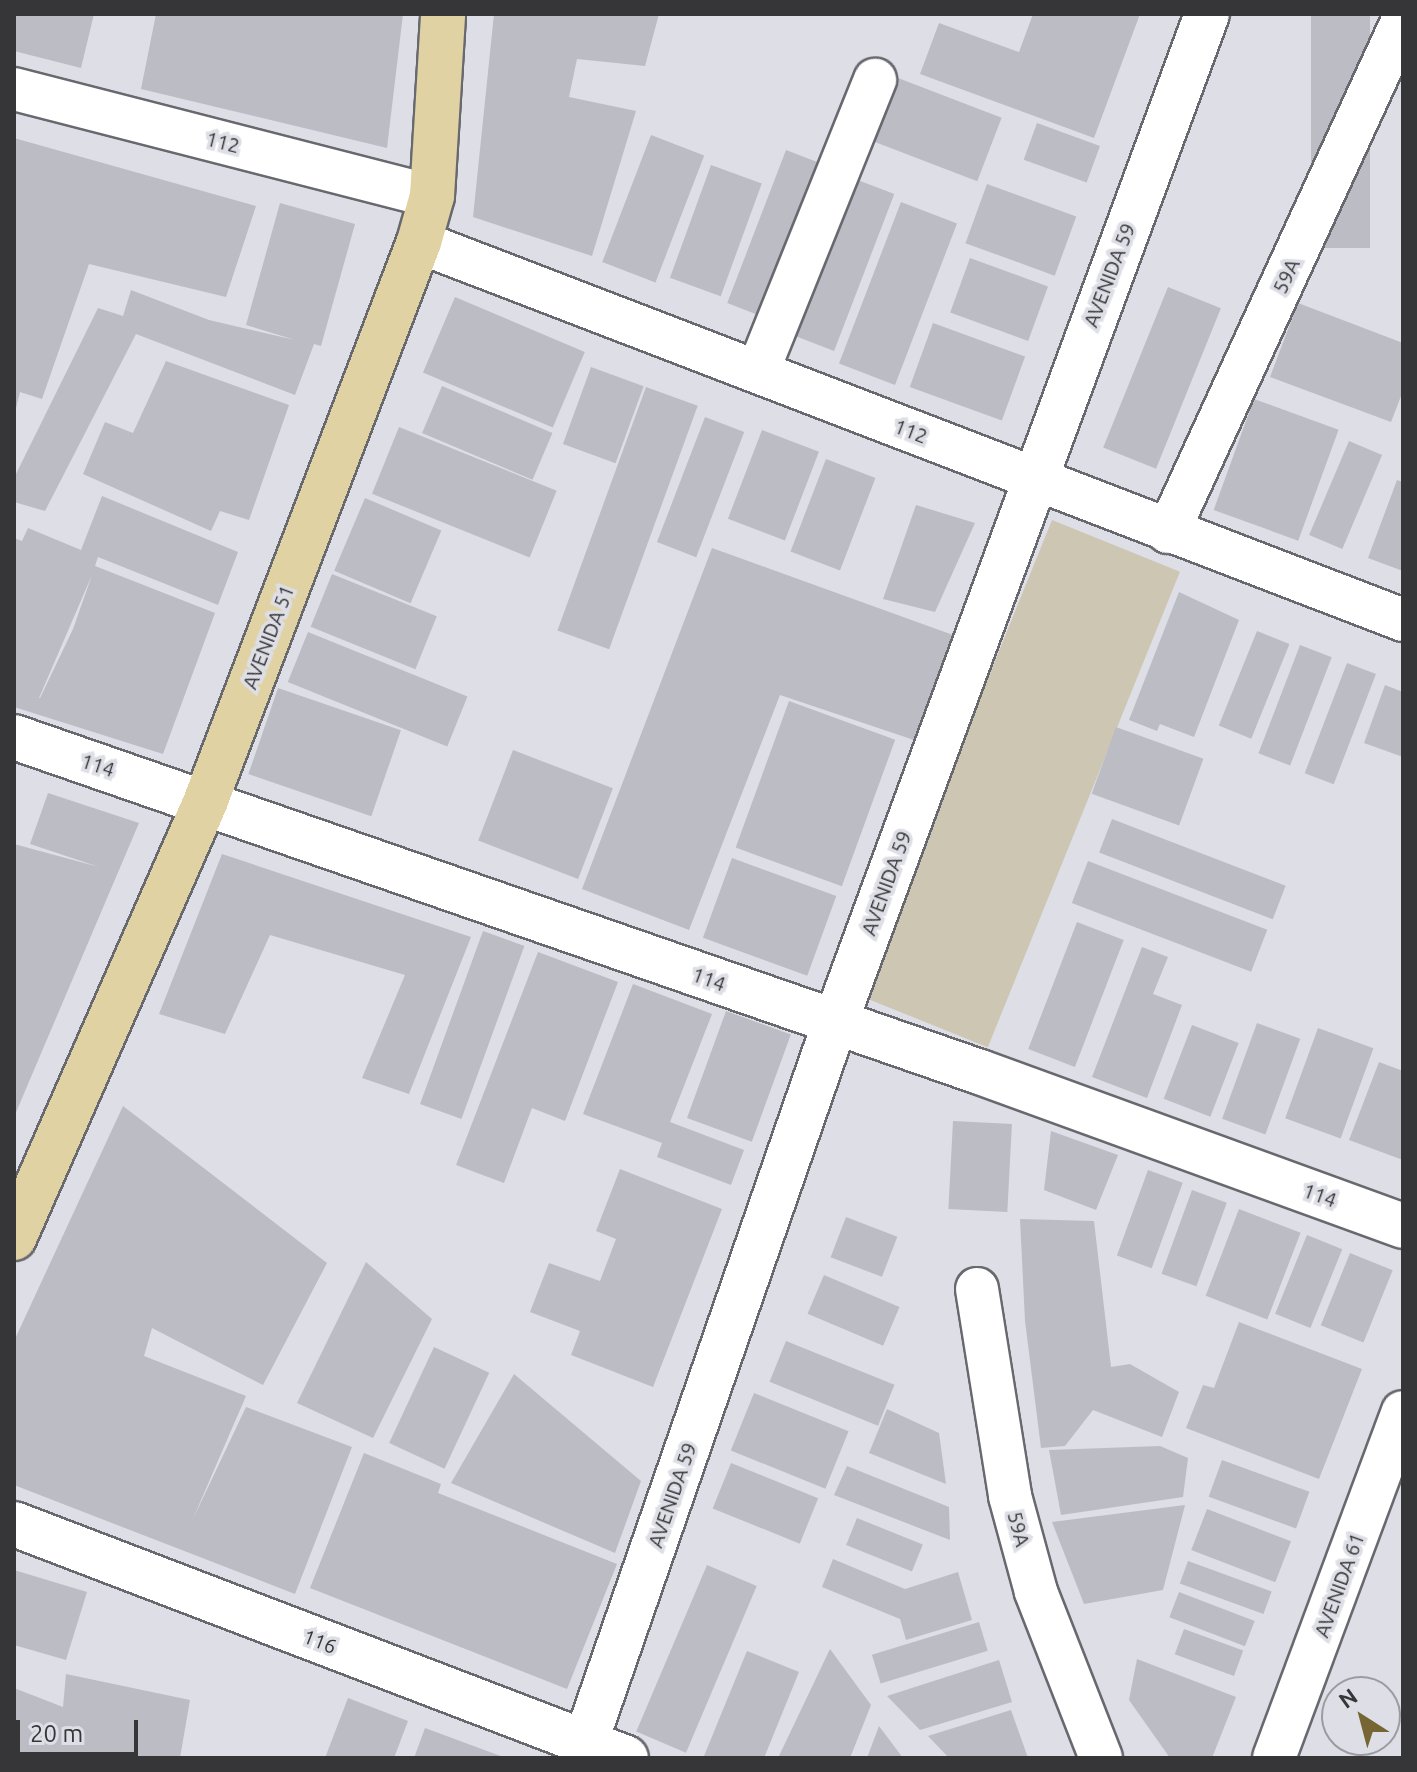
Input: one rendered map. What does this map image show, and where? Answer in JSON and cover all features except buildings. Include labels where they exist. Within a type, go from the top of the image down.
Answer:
[{"type":"main road","name":"AVENIDA 51","points":[[14,1238],[206,800],[419,242],[432,196],[443,14]]},
{"type":"street","name":"AVENIDA 59","points":[[583,1750],[835,1023],[1033,479],[1207,14]]},
{"type":"street","name":"59A","points":[[1168,532],[1403,20]]},
{"type":"street","points":[[758,371],[875,80]]},
{"type":"street","name":"112","points":[[14,89],[432,196]]},
{"type":"street","name":"112","points":[[419,242],[1403,620]]},
{"type":"street","name":"114","points":[[14,737],[206,800],[1403,1226]]},
{"type":"street","name":"59A","points":[[977,1289],[1010,1496],[1036,1592],[1101,1758]]},
{"type":"street","name":"AVENIDA 61","points":[[1274,1758],[1403,1412]]},
{"type":"street","name":"116","points":[[14,1524],[583,1750],[626,1758]]},
{"type":"shaded area","points":[[1052,520],[1180,572],[988,1047],[860,996]]}]
